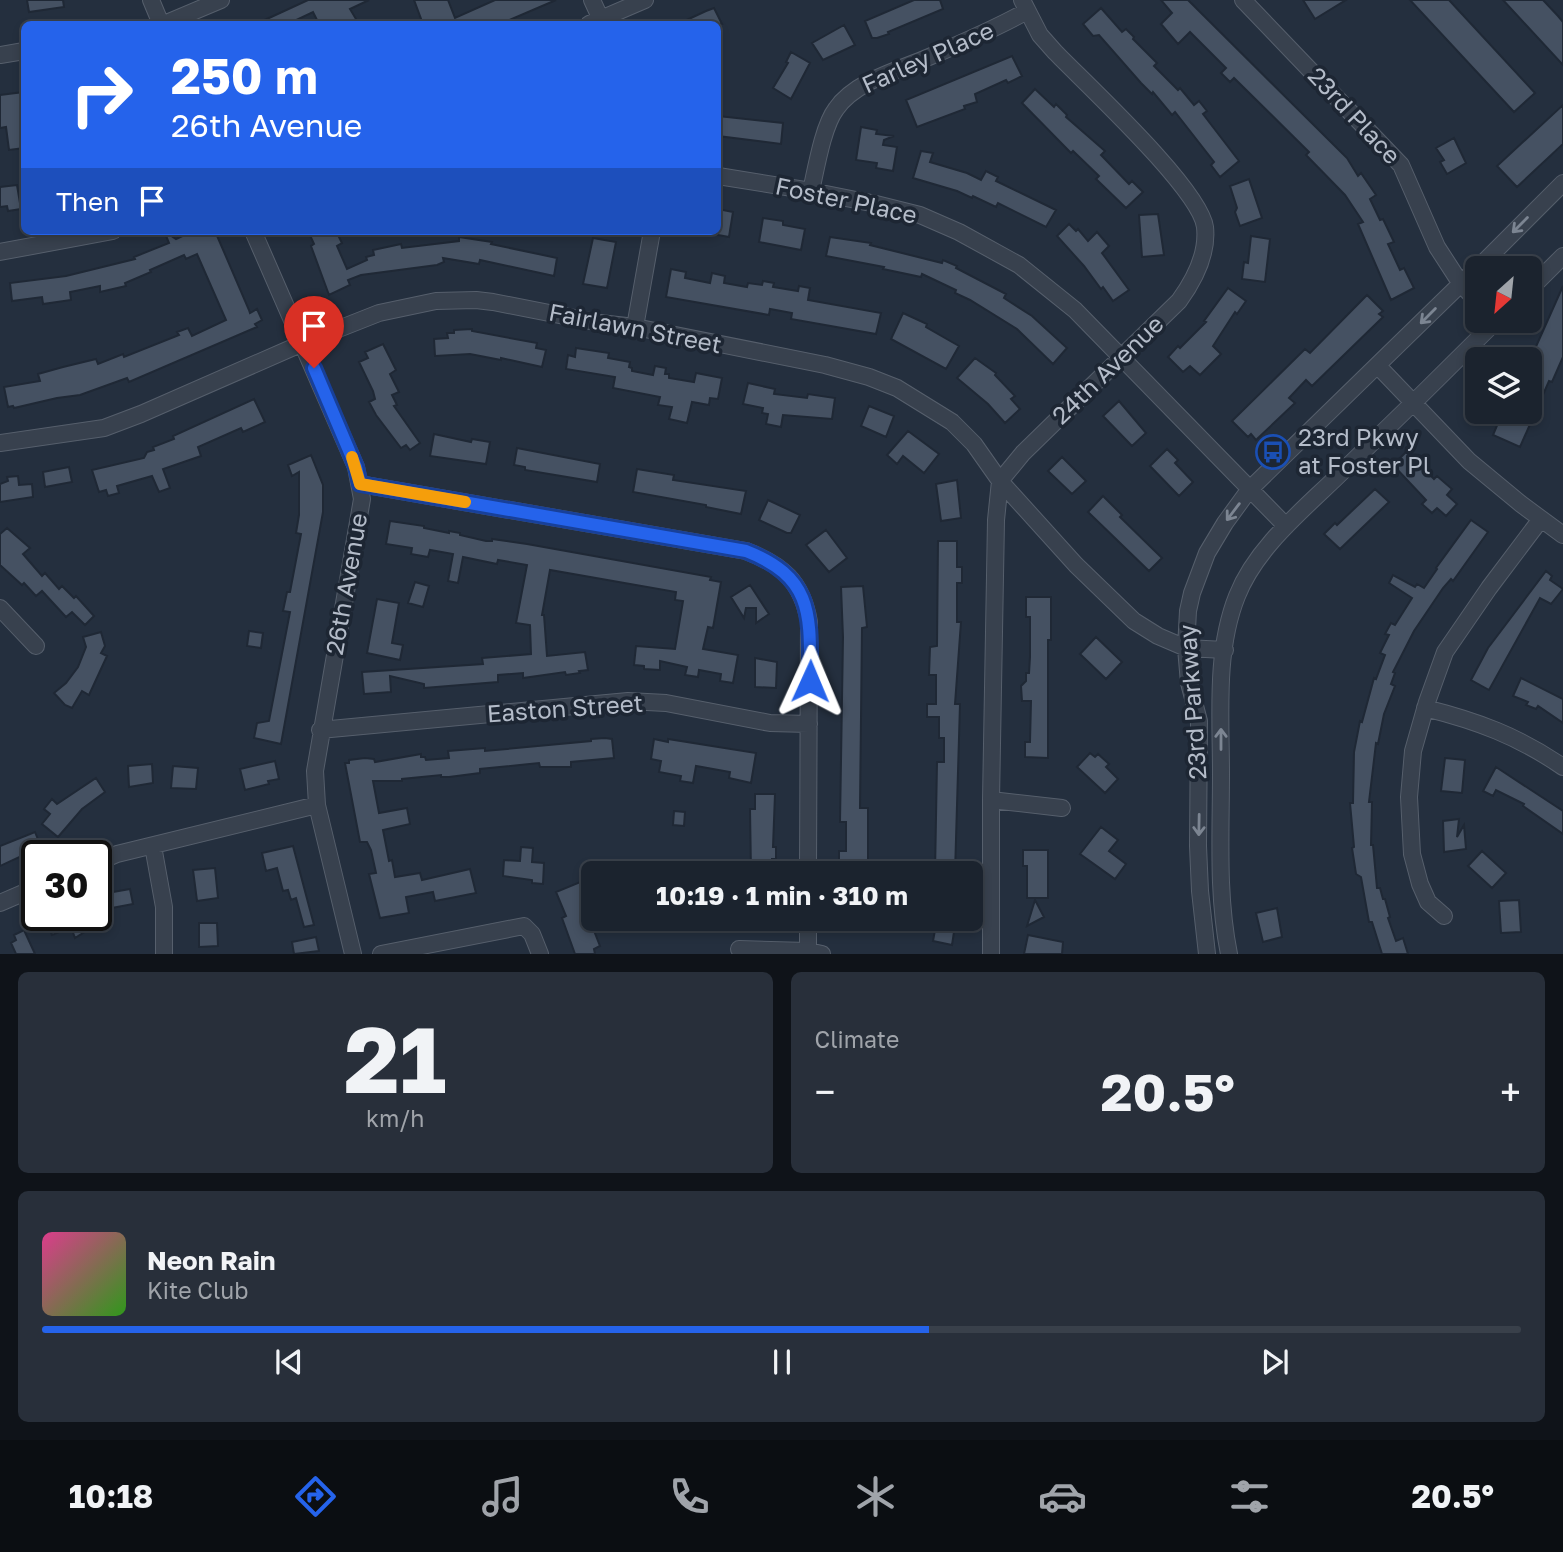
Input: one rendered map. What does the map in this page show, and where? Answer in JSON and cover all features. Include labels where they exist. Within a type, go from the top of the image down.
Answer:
[{"type":"street","points":[[151,0],[161,21]]},
{"type":"street","points":[[169,21],[221,0]]},
{"type":"street","points":[[592,0],[597,21]]},
{"type":"street","points":[[601,21],[645,0]]},
{"type":"street","name":"23rd Place","points":[[1243,0],[1401,165],[1434,242],[1465,288]]},
{"type":"street","name":"Farley Place","points":[[811,191],[833,114],[844,99],[856,89],[989,31],[1024,6]]},
{"type":"street","name":"24th Avenue","points":[[1000,481],[1023,453],[1179,301],[1203,257],[1205,226],[1195,202],[1172,174],[1040,35],[1024,6]]},
{"type":"street","points":[[0,55],[21,52]]},
{"type":"street","name":"Foster Place","points":[[721,176],[811,191],[920,215],[1019,265],[1058,296],[1122,356],[1286,526]]},
{"type":"street","name":"23rd Parkway","points":[[1489,256],[1563,183]]},
{"type":"street","points":[[0,251],[90,235]]},
{"type":"street","name":"26th Avenue","points":[[255,235],[356,467],[360,484],[362,499],[315,771],[317,805],[353,954]]},
{"type":"street","points":[[635,327],[651,235]]},
{"type":"street","points":[[1542,277],[1563,256]]},
{"type":"street","name":"23rd Parkway","points":[[1207,954],[1199,869],[1199,721],[1189,683],[1186,648],[1188,611],[1202,563],[1225,523],[1249,490],[1465,280]]},
{"type":"street","name":"Fairlawn Street","points":[[0,443],[104,428],[379,313],[436,301],[493,302],[825,365],[897,388],[952,422],[974,444],[1000,481],[1117,607],[1158,636],[1186,648]]},
{"type":"street","name":"23rd Parkway","points":[[1229,954],[1223,925],[1221,878],[1222,685],[1228,625],[1237,595],[1253,568],[1286,526],[1484,333]]},
{"type":"street","points":[[1378,366],[1469,461],[1563,534]]},
{"type":"street","points":[[991,954],[996,520],[1000,481]]},
{"type":"street","points":[[360,484],[746,551],[768,559],[785,572],[798,587],[808,615],[808,861]]},
{"type":"street","points":[[1444,916],[1428,902],[1412,853],[1409,797],[1413,751],[1445,652],[1541,519]]},
{"type":"street","points":[[0,608],[36,646]]},
{"type":"street","points":[[1186,648],[1225,650]]},
{"type":"street","name":"Easton Street","points":[[320,730],[628,701],[666,703],[770,723],[809,724]]},
{"type":"street","points":[[1426,708],[1481,723],[1518,739],[1563,767]]},
{"type":"street","points":[[991,800],[1062,808]]},
{"type":"street","points":[[112,856],[317,805]]},
{"type":"street","points":[[153,846],[164,906],[164,954]]},
{"type":"street","points":[[0,902],[21,893]]},
{"type":"street","points":[[381,954],[524,926],[533,934],[540,954]]},
{"type":"street","points":[[739,949],[813,953],[810,931]]},
{"type":"building","points":[[27,0],[63,0],[64,7],[29,12]]},
{"type":"building","points":[[308,0],[369,0],[350,9],[357,21],[318,21],[313,12],[294,21],[262,21]]},
{"type":"building","points":[[414,0],[448,0],[455,18],[495,0],[556,0],[507,21],[422,21]]},
{"type":"building","points":[[914,0],[940,0],[943,9],[888,32],[889,34],[872,38],[865,21]]},
{"type":"building","points":[[1161,0],[1188,0],[1347,158],[1358,176],[1361,173],[1376,195],[1370,199],[1394,242],[1388,244],[1400,270],[1404,268],[1414,288],[1391,300],[1358,224],[1363,222],[1345,195],[1306,155],[1309,152],[1234,78],[1230,82],[1221,73],[1226,68],[1190,32],[1178,44],[1161,24],[1172,13]]},
{"type":"building","points":[[1303,0],[1346,0],[1315,19]]},
{"type":"building","points":[[1410,0],[1449,0],[1535,93],[1514,112]]},
{"type":"building","points":[[1503,0],[1543,0],[1558,16],[1563,22],[1563,65]]},
{"type":"building","points":[[714,8],[720,21],[684,21]]},
{"type":"building","points":[[1101,8],[1122,32],[1126,29],[1134,37],[1157,63],[1154,66],[1178,90],[1180,88],[1194,105],[1199,101],[1207,111],[1203,114],[1239,161],[1220,177],[1211,165],[1214,162],[1175,112],[1172,115],[1099,35],[1093,36],[1083,24]]},
{"type":"building","points":[[844,25],[855,45],[823,60],[812,43]]},
{"type":"building","points":[[791,52],[810,63],[791,99],[773,88],[788,63],[786,62]]},
{"type":"building","points":[[1012,56],[1022,76],[975,94],[977,102],[964,106],[965,109],[917,127],[906,100]]},
{"type":"building","points":[[1035,89],[1054,107],[1056,104],[1066,117],[1105,151],[1101,155],[1129,184],[1132,181],[1143,192],[1126,208],[1096,179],[1099,176],[1073,151],[1071,153],[1022,103]]},
{"type":"building","points":[[21,92],[21,148],[9,150],[6,127],[0,128],[0,95]]},
{"type":"building","points":[[1563,105],[1563,144],[1517,187],[1497,166]]},
{"type":"building","points":[[721,116],[783,123],[781,144],[721,136]]},
{"type":"building","points":[[861,127],[877,130],[876,134],[894,136],[884,140],[883,145],[897,147],[893,171],[876,168],[877,163],[856,160]]},
{"type":"building","points":[[1454,138],[1466,163],[1447,174],[1440,162],[1444,160],[1436,148]]},
{"type":"building","points":[[921,151],[933,153],[930,162],[981,180],[986,171],[998,177],[996,181],[1056,210],[1046,227],[998,203],[996,207],[973,196],[972,198],[913,178]]},
{"type":"building","points":[[1249,179],[1262,218],[1240,226],[1230,186]]},
{"type":"building","points":[[17,185],[21,209],[8,211],[7,206],[0,207],[0,187]]},
{"type":"building","points":[[721,210],[733,212],[729,237],[718,235],[721,235]]},
{"type":"building","points":[[1158,214],[1164,255],[1142,257],[1139,215]]},
{"type":"building","points":[[763,218],[783,221],[783,225],[805,229],[801,250],[759,242]]},
{"type":"building","points":[[1069,224],[1076,231],[1078,229],[1088,241],[1097,232],[1109,246],[1102,253],[1129,290],[1113,301],[1103,287],[1101,289],[1057,236]]},
{"type":"building","points":[[166,235],[176,239],[184,235],[217,235],[250,313],[257,309],[262,320],[255,324],[257,327],[129,382],[127,378],[80,395],[8,407],[4,387],[40,381],[38,374],[63,367],[96,359],[98,364],[123,354],[124,357],[179,335],[177,332],[188,328],[192,336],[226,320],[197,254],[186,259],[184,255],[150,270],[151,272],[125,283],[126,286],[100,292],[100,286],[70,292],[71,300],[43,304],[42,297],[12,301],[10,283],[66,276],[135,259],[134,257],[169,243]]},
{"type":"building","points":[[310,235],[338,235],[342,243],[337,246],[347,269],[374,255],[373,250],[401,244],[402,248],[459,241],[459,237],[557,258],[554,276],[480,260],[479,264],[443,258],[444,262],[437,265],[361,275],[348,280],[350,285],[329,295],[311,246],[314,244]]},
{"type":"building","points":[[1251,236],[1270,239],[1265,282],[1242,279],[1244,262],[1248,263]]},
{"type":"building","points":[[830,237],[871,243],[870,245],[942,263],[943,260],[957,266],[956,268],[1006,294],[1004,298],[1032,316],[1067,348],[1053,364],[1017,329],[955,293],[956,290],[922,274],[921,277],[826,256]]},
{"type":"building","points":[[593,238],[616,242],[607,288],[583,284]]},
{"type":"building","points":[[671,269],[686,272],[685,278],[710,283],[712,273],[725,276],[724,283],[747,287],[748,283],[762,285],[763,281],[774,283],[773,287],[798,291],[799,286],[810,288],[808,300],[881,313],[876,334],[791,319],[792,313],[770,309],[769,315],[666,297]]},
{"type":"building","points":[[1563,286],[1563,357],[1542,397],[1542,347],[1536,347]]},
{"type":"building","points":[[1228,288],[1246,301],[1237,314],[1235,312],[1213,346],[1221,354],[1200,375],[1190,366],[1183,372],[1168,357],[1206,322],[1204,321]]},
{"type":"building","points":[[1367,295],[1383,311],[1379,314],[1383,317],[1312,386],[1306,380],[1289,398],[1295,403],[1256,440],[1251,434],[1248,437],[1232,421],[1305,349],[1310,353]]},
{"type":"building","points":[[903,313],[927,324],[926,327],[959,346],[946,369],[891,339]]},
{"type":"building","points":[[472,329],[537,343],[536,348],[546,350],[542,367],[470,354],[435,356],[434,339],[448,338],[447,333],[454,333],[454,330]]},
{"type":"building","points":[[383,344],[396,370],[390,374],[399,392],[392,395],[397,405],[394,406],[420,443],[410,450],[406,445],[401,448],[369,402],[375,399],[373,391],[359,362],[368,358],[365,352]]},
{"type":"building","points":[[576,348],[609,353],[608,358],[630,362],[632,371],[653,375],[655,366],[666,368],[665,374],[669,374],[669,378],[694,382],[696,373],[722,378],[718,399],[710,398],[709,405],[692,402],[687,423],[669,419],[672,407],[658,405],[660,397],[613,388],[615,377],[566,369],[568,355],[575,357]]},
{"type":"building","points":[[975,358],[996,373],[1015,396],[1011,399],[1020,409],[1005,423],[988,404],[957,378]]},
{"type":"building","points":[[748,383],[775,389],[774,394],[807,398],[808,394],[835,398],[832,419],[783,415],[781,427],[766,424],[768,414],[762,413],[763,408],[743,404]]},
{"type":"building","points":[[254,399],[265,422],[243,432],[241,428],[198,447],[201,456],[163,469],[170,488],[159,492],[152,476],[117,486],[119,493],[108,496],[106,490],[99,492],[92,470],[144,458],[147,452],[154,450],[153,447],[174,439],[173,436]]},
{"type":"building","points":[[1119,401],[1146,433],[1132,446],[1103,416]]},
{"type":"building","points":[[869,406],[894,416],[886,437],[861,426]]},
{"type":"building","points":[[1498,424],[1530,424],[1520,447],[1493,435]]},
{"type":"building","points":[[908,431],[939,454],[924,473],[903,456],[897,464],[887,455]]},
{"type":"building","points":[[434,434],[471,442],[472,439],[490,442],[486,464],[430,456]]},
{"type":"building","points":[[517,448],[600,464],[597,482],[525,470],[525,467],[514,465]]},
{"type":"building","points":[[1167,449],[1178,460],[1175,463],[1193,482],[1179,496],[1150,466]]},
{"type":"building","points":[[1407,451],[1434,479],[1437,476],[1452,489],[1447,495],[1457,504],[1446,516],[1437,508],[1432,513],[1422,504],[1426,500],[1393,465]]},
{"type":"building","points":[[311,455],[323,485],[323,512],[281,744],[254,738],[257,723],[269,721],[290,612],[283,611],[287,592],[290,592],[301,534],[296,533],[299,515],[299,472],[292,476],[288,465]]},
{"type":"building","points":[[1062,457],[1086,481],[1072,494],[1048,471]]},
{"type":"building","points":[[69,467],[72,482],[45,487],[43,472]]},
{"type":"building","points":[[637,469],[674,475],[673,480],[746,491],[741,514],[633,492]]},
{"type":"building","points":[[18,476],[19,485],[32,484],[33,497],[0,502],[0,484],[8,481],[7,477]]},
{"type":"building","points":[[957,480],[961,518],[941,521],[936,484]]},
{"type":"building","points":[[1375,489],[1389,502],[1340,549],[1324,534]]},
{"type":"building","points":[[1103,496],[1122,515],[1120,517],[1162,558],[1149,571],[1088,512]]},
{"type":"building","points":[[768,500],[800,515],[791,533],[759,520]]},
{"type":"building","points":[[1471,520],[1488,532],[1453,581],[1451,579],[1443,588],[1414,631],[1393,672],[1395,673],[1391,684],[1395,686],[1384,714],[1378,744],[1376,743],[1369,802],[1372,802],[1371,845],[1377,888],[1380,888],[1385,899],[1396,941],[1403,938],[1408,954],[1382,954],[1372,922],[1369,922],[1361,877],[1356,874],[1352,848],[1350,803],[1353,803],[1354,752],[1360,721],[1362,722],[1374,678],[1376,679],[1385,655],[1380,653],[1389,635],[1385,634],[1391,623],[1395,625],[1412,598],[1389,583],[1393,575],[1415,587],[1417,584],[1424,588]]},
{"type":"building","points":[[390,521],[460,533],[486,541],[492,539],[527,544],[711,577],[710,580],[721,582],[713,628],[708,627],[703,649],[738,655],[733,683],[720,681],[721,674],[699,670],[698,677],[685,675],[687,667],[660,661],[660,670],[634,665],[636,646],[675,649],[683,601],[675,600],[676,592],[550,570],[542,615],[547,656],[585,652],[588,670],[566,675],[565,672],[523,678],[523,673],[498,675],[498,682],[424,688],[424,684],[390,676],[391,692],[364,694],[362,672],[483,664],[482,658],[531,654],[530,625],[516,623],[527,565],[498,560],[497,564],[463,557],[458,583],[448,581],[453,554],[430,550],[428,557],[411,554],[412,548],[386,544]]},
{"type":"building","points":[[7,528],[30,548],[23,554],[42,576],[45,573],[59,589],[62,586],[74,598],[76,596],[94,616],[85,625],[72,612],[66,617],[42,591],[36,596],[0,565],[0,534]]},
{"type":"building","points":[[826,530],[847,558],[829,572],[806,545]]},
{"type":"building","points":[[938,541],[957,541],[957,567],[962,567],[962,583],[957,583],[957,622],[961,622],[955,704],[960,704],[955,861],[935,861],[937,762],[944,762],[944,738],[939,738],[939,717],[927,717],[927,704],[936,704],[936,675],[929,675],[930,647],[937,646]]},
{"type":"building","points":[[1546,571],[1552,576],[1550,580],[1563,589],[1551,604],[1540,598],[1489,690],[1471,680],[1488,648]]},
{"type":"building","points":[[415,582],[429,586],[423,607],[408,603]]},
{"type":"building","points":[[750,585],[769,614],[756,623],[756,608],[746,608],[744,618],[731,597]]},
{"type":"building","points":[[863,586],[867,627],[862,628],[860,808],[868,808],[868,861],[839,861],[839,851],[846,851],[846,822],[840,822],[843,637],[841,587]]},
{"type":"building","points":[[1026,597],[1051,597],[1051,640],[1048,640],[1048,758],[1025,757],[1025,742],[1030,742],[1031,701],[1022,701],[1021,686],[1026,681],[1026,673],[1029,673],[1030,657],[1030,617],[1026,617]]},
{"type":"building","points":[[377,599],[399,603],[392,643],[403,645],[400,660],[367,653]]},
{"type":"building","points":[[249,631],[263,633],[261,648],[247,646]]},
{"type":"building","points":[[101,632],[105,646],[101,653],[107,656],[89,695],[82,691],[72,708],[65,705],[54,693],[78,667],[86,647],[83,637]]},
{"type":"building","points":[[1096,637],[1122,662],[1106,679],[1080,654]]},
{"type":"building","points":[[755,658],[777,662],[776,688],[755,687]]},
{"type":"building","points":[[1521,678],[1563,699],[1563,723],[1538,706],[1536,709],[1526,705],[1528,702],[1513,696]]},
{"type":"building","points":[[612,739],[614,758],[571,762],[571,767],[540,767],[539,763],[480,769],[480,773],[449,777],[441,775],[402,781],[373,781],[379,813],[407,808],[410,824],[383,830],[395,877],[420,873],[422,880],[470,869],[476,893],[435,901],[433,892],[406,897],[409,913],[380,918],[369,874],[376,873],[371,850],[367,842],[360,842],[345,763],[365,758],[374,759],[375,762],[421,754],[426,760],[449,758],[448,751],[485,748],[485,751]]},
{"type":"building","points":[[654,739],[756,753],[751,783],[729,778],[730,772],[696,766],[693,783],[680,781],[681,776],[659,772],[661,761],[651,759]]},
{"type":"building","points":[[1090,753],[1095,757],[1098,754],[1109,764],[1106,767],[1118,779],[1105,793],[1077,767]]},
{"type":"building","points":[[1445,758],[1465,760],[1462,793],[1441,791]]},
{"type":"building","points":[[275,761],[279,779],[245,790],[240,769]]},
{"type":"building","points":[[152,764],[153,783],[129,787],[128,766]]},
{"type":"building","points":[[173,766],[198,768],[196,789],[171,788]]},
{"type":"building","points":[[1496,767],[1563,811],[1563,834],[1523,806],[1524,804],[1496,790],[1493,796],[1483,791]]},
{"type":"building","points":[[96,778],[105,792],[82,809],[58,837],[42,824],[50,814],[44,809],[52,799],[57,804]]},
{"type":"building","points":[[755,794],[775,794],[773,847],[776,847],[776,859],[772,861],[751,861],[750,809],[755,809]]},
{"type":"building","points":[[674,811],[685,812],[684,826],[673,825]]},
{"type":"building","points":[[1459,819],[1457,837],[1464,825],[1466,849],[1444,852],[1443,821]]},
{"type":"building","points":[[1101,827],[1118,840],[1109,851],[1126,864],[1115,879],[1080,854]]},
{"type":"building","points":[[35,832],[38,840],[21,840],[21,856],[0,866],[0,846]]},
{"type":"building","points":[[293,846],[314,925],[304,927],[296,898],[291,900],[288,890],[283,891],[277,868],[266,871],[262,853]]},
{"type":"building","points":[[521,847],[533,848],[532,862],[544,863],[543,884],[503,876],[504,860],[520,861]]},
{"type":"building","points":[[1023,850],[1048,850],[1048,898],[1027,898],[1027,866],[1023,866]]},
{"type":"building","points":[[1482,851],[1506,873],[1492,888],[1468,866]]},
{"type":"building","points":[[215,868],[218,898],[197,901],[193,870]]},
{"type":"building","points":[[581,882],[581,931],[594,931],[600,946],[594,949],[595,954],[575,954],[562,918],[566,916],[556,892]]},
{"type":"building","points":[[130,889],[133,904],[112,908],[112,892]]},
{"type":"building","points":[[1035,900],[1044,917],[1027,926]]},
{"type":"building","points":[[1519,900],[1521,932],[1501,933],[1499,901]]},
{"type":"building","points":[[1277,908],[1282,937],[1263,942],[1256,913]]},
{"type":"building","points":[[199,923],[217,923],[218,946],[199,947]]},
{"type":"building","points":[[24,931],[35,954],[16,954],[11,943],[16,940],[14,935]]},
{"type":"building","points":[[72,931],[86,931],[75,938]]},
{"type":"building","points":[[935,931],[954,931],[952,945],[933,941]]},
{"type":"building","points":[[1028,935],[1063,942],[1062,954],[1024,954]]},
{"type":"building","points":[[316,937],[319,951],[294,954],[292,942]]},
{"type":"slow traffic","points":[[352,457],[360,484],[465,502]]},
{"type":"place","name":"23rd Pkwy at Foster Pl","points":[[1273,452]]},
{"type":"route","points":[[314,368],[356,467],[360,484],[746,551],[768,559],[798,587],[807,608],[810,681]]}]
